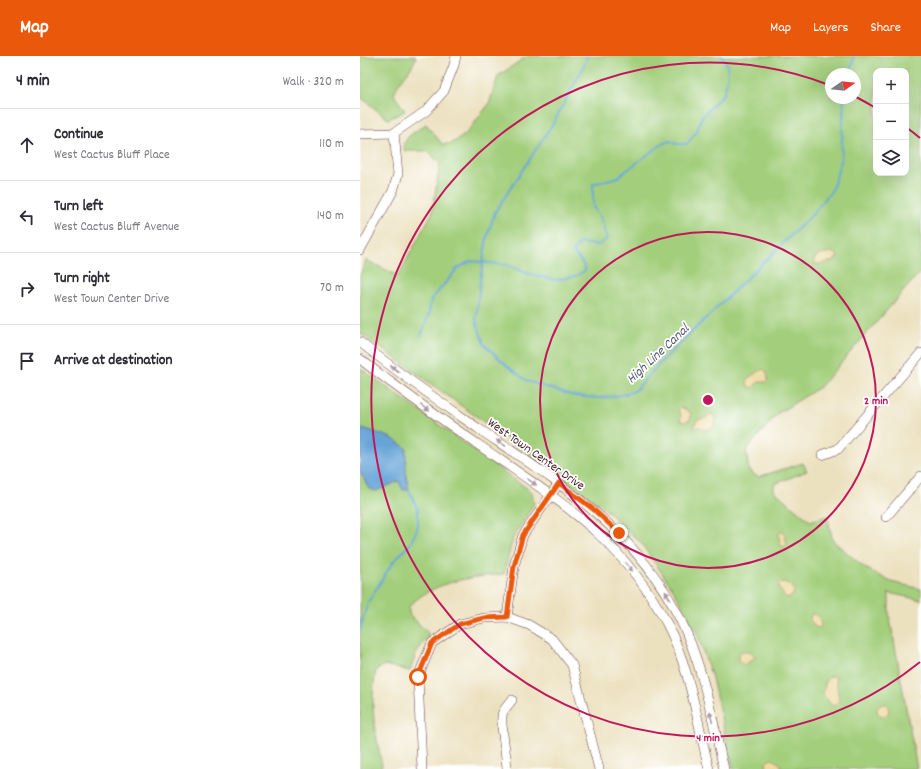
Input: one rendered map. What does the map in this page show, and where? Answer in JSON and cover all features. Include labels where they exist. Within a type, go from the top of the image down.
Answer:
[{"type":"street","points":[[360,134],[394,133],[426,110],[444,90],[456,56]]},
{"type":"street","points":[[360,250],[393,191],[398,174],[394,133]]},
{"type":"street","name":"West Town Center Drive","points":[[360,342],[424,390],[559,483],[593,509],[630,545],[650,570],[674,607],[686,632],[698,666],[724,769]]},
{"type":"street","points":[[822,455],[838,449],[921,353]]},
{"type":"street","name":"West Town Center Drive","points":[[360,359],[416,402],[585,520],[620,554],[647,589],[667,624],[684,669],[709,769]]},
{"type":"street","points":[[886,517],[921,476]]},
{"type":"street","points":[[507,617],[514,566],[523,535],[559,483]]},
{"type":"street","points":[[422,769],[418,677],[432,643],[460,624],[484,618],[507,617],[529,625],[552,639],[572,665],[599,769]]},
{"type":"street","points":[[507,769],[506,748],[502,728],[502,713],[512,700]]},
{"type":"green space","points":[[360,56],[416,56],[412,67],[398,84],[394,95],[405,111],[388,119],[360,97]]},
{"type":"green space","points":[[527,56],[921,56],[921,271],[820,387],[778,413],[746,450],[749,471],[758,477],[803,463],[807,471],[774,484],[774,491],[810,521],[827,516],[833,541],[865,568],[891,582],[921,589],[921,600],[889,593],[889,613],[917,769],[733,769],[712,678],[697,633],[673,589],[641,543],[604,508],[360,333],[360,275],[366,260],[398,276],[432,213],[440,164],[428,151],[405,151],[403,145],[409,136],[426,124],[442,144],[451,144],[465,135],[489,104],[498,76]]},
{"type":"green space","points":[[360,368],[532,492],[534,503],[513,538],[504,574],[466,579],[441,586],[430,591],[409,606],[409,614],[429,634],[416,654],[410,671],[384,665],[376,670],[373,707],[375,729],[382,765],[380,769],[360,769]]},
{"type":"sand","points":[[833,252],[838,256],[834,261],[818,264],[814,263],[814,259],[820,254]]},
{"type":"sand","points":[[763,369],[767,372],[768,380],[766,382],[759,382],[752,388],[747,385],[748,378]]},
{"type":"sand","points":[[681,407],[691,414],[690,420],[684,422],[680,420],[681,415],[678,410]]},
{"type":"sand","points":[[710,414],[713,414],[716,420],[712,428],[705,430],[700,427],[693,428],[697,420],[706,418]]},
{"type":"sand","points":[[784,532],[787,544],[784,547],[781,546],[778,534]]},
{"type":"sand","points":[[784,582],[791,585],[794,590],[793,595],[789,598],[785,597],[778,587],[779,583]]},
{"type":"sand","points":[[811,614],[819,617],[821,625],[820,628],[815,627],[810,620]]},
{"type":"sand","points":[[743,651],[752,653],[755,658],[744,665],[738,660],[740,652]]},
{"type":"sand","points":[[831,676],[836,677],[839,701],[835,706],[831,705],[823,694],[826,680]]},
{"type":"sand","points":[[881,704],[885,704],[889,710],[885,716],[881,716],[877,712],[877,708]]},
{"type":"sand","points":[[773,759],[781,765],[781,769],[767,769],[766,763]]},
{"type":"water","points":[[366,429],[392,438],[406,448],[406,474],[409,490],[403,490],[399,481],[376,491],[369,489],[360,471],[360,430]]},
{"type":"waterway","name":"High Line Canal","points":[[587,56],[584,66],[554,122],[495,212],[487,237],[480,281],[476,321],[484,344],[506,365],[527,381],[574,396],[597,398],[617,396],[635,391],[661,362],[813,214],[832,190],[841,161],[844,104]]},
{"type":"waterway","points":[[421,336],[429,314],[431,300],[458,268],[471,261],[508,265],[529,274],[556,280],[576,276],[586,270],[581,261],[573,252],[579,243],[598,245],[607,239],[600,217],[593,207],[593,184],[618,177],[662,144],[670,141],[677,144],[687,144],[697,131],[701,118],[724,93],[728,76],[727,63],[721,56]]},
{"type":"waterway","name":"High Line Canal","points":[[851,68],[854,56]]},
{"type":"waterway","points":[[360,630],[368,602],[393,562],[411,543],[418,527],[418,510],[409,490]]},
{"type":"route","points":[[418,677],[432,643],[460,624],[484,618],[507,617],[514,566],[523,535],[559,483],[578,496],[619,533]]}]
